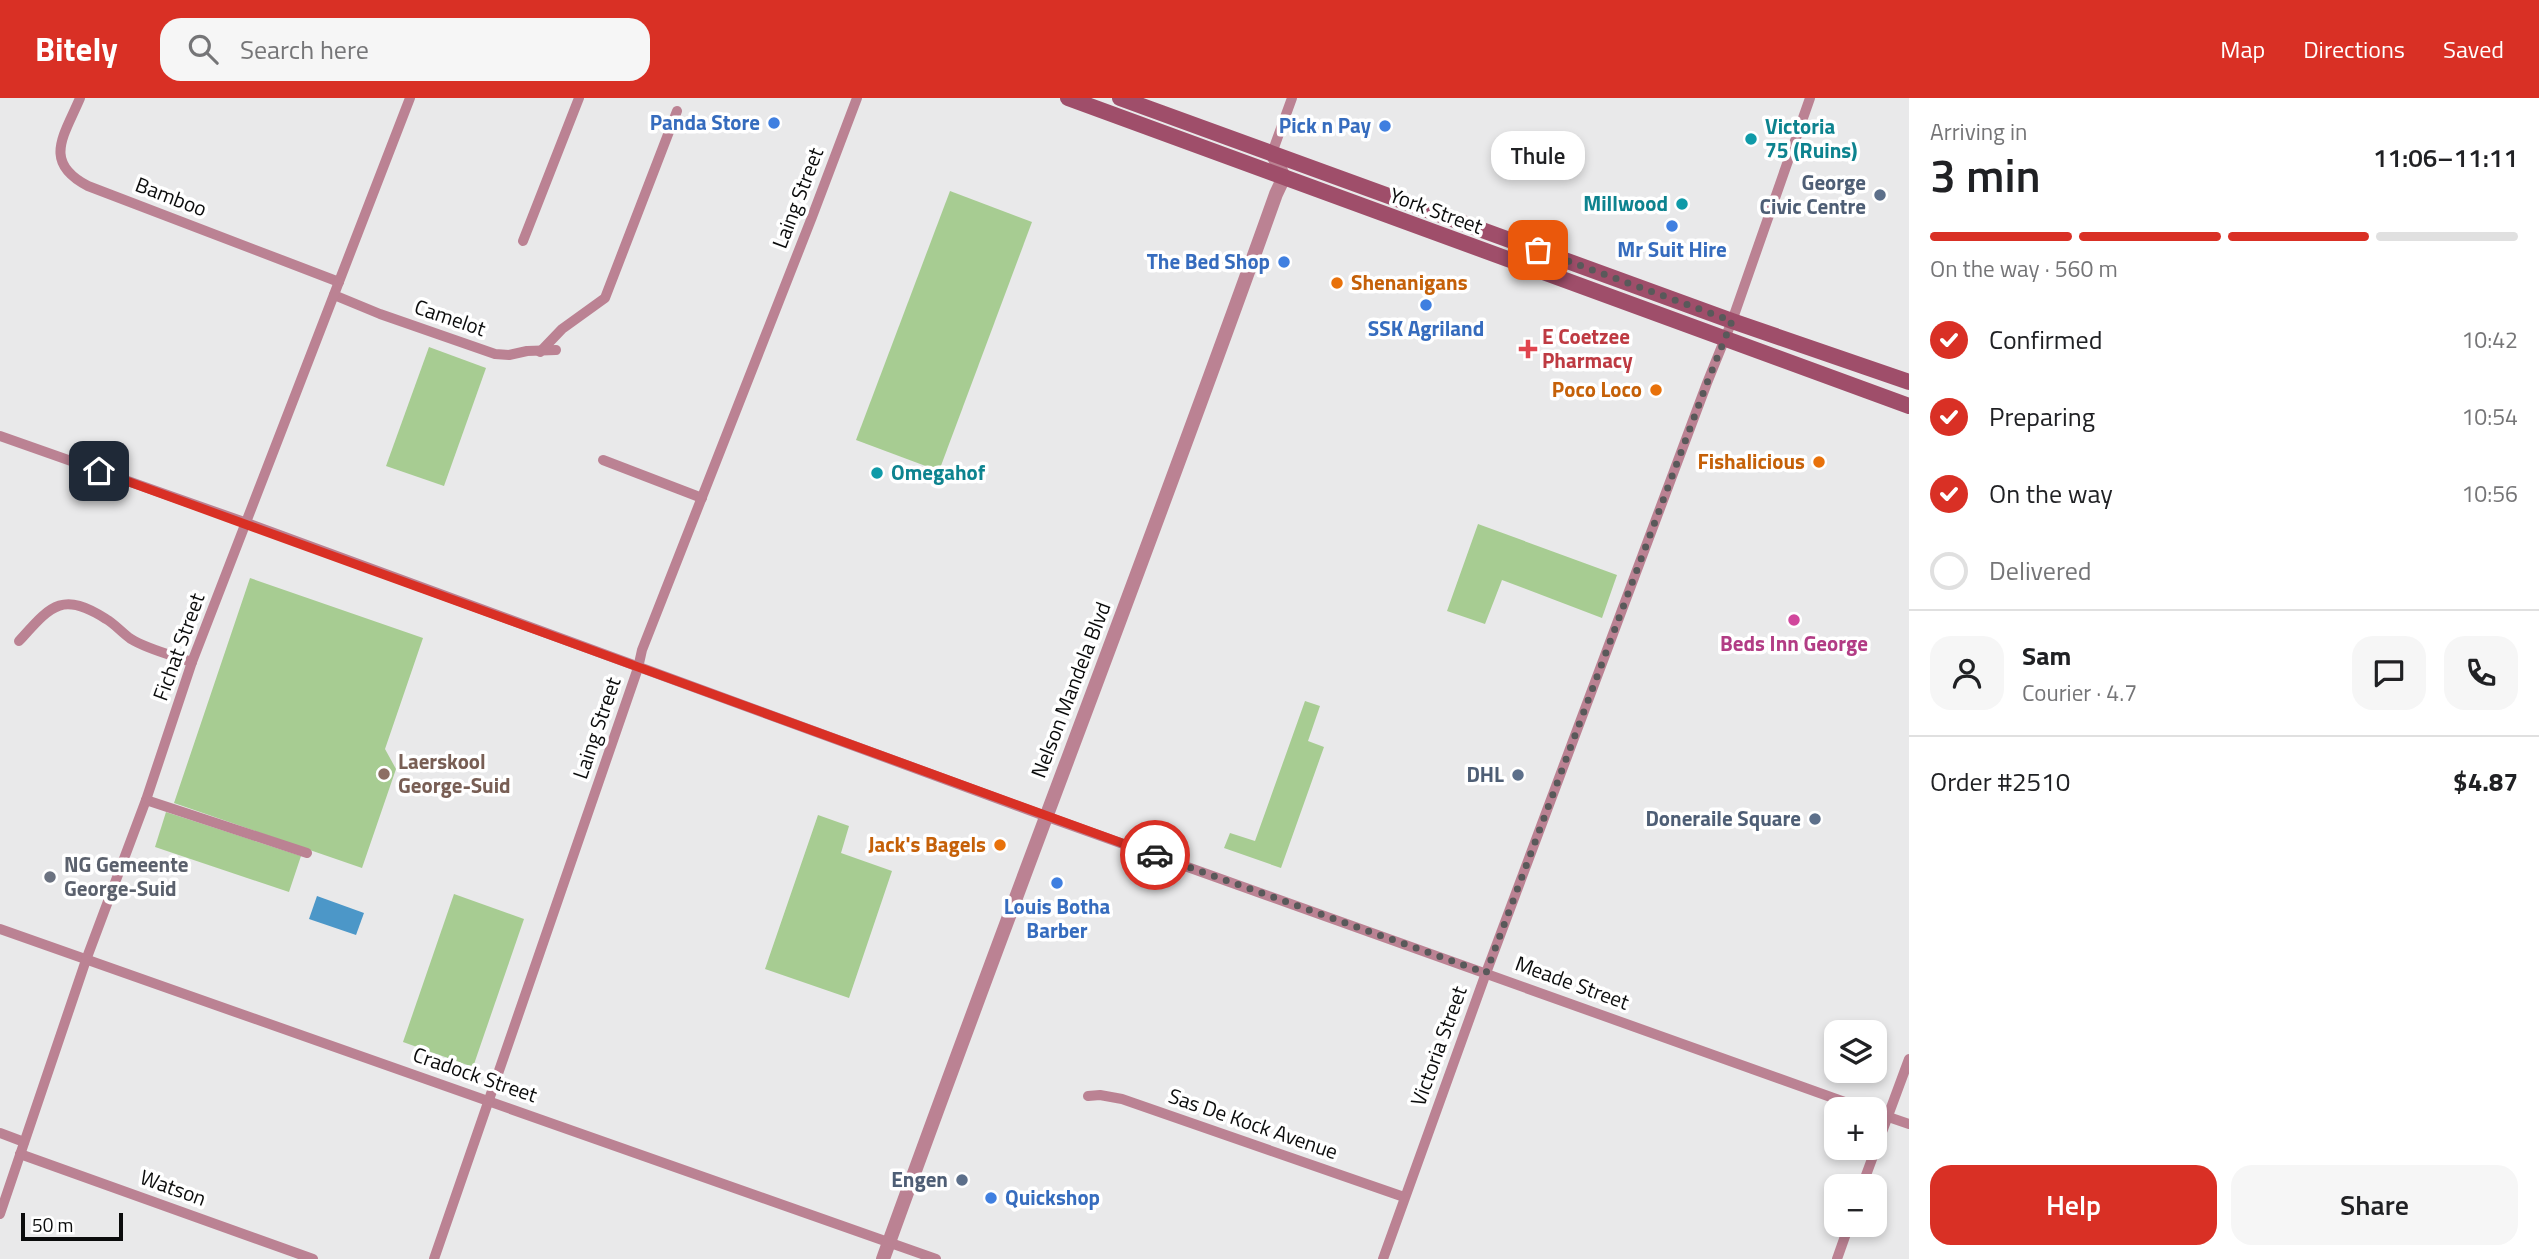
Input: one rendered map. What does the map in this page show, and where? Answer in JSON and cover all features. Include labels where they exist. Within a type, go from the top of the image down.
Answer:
[{"type":"main road","name":"York Street","points":[[1068,98],[1909,407]]},
{"type":"main road","name":"York Street","points":[[1121,98],[1732,321],[1909,382]]},
{"type":"street","name":"Bamboo","points":[[80,98],[60,152],[65,171],[72,178],[339,282]]},
{"type":"street","points":[[523,241],[579,98]]},
{"type":"street","name":"Laing Street","points":[[434,1259],[642,650],[857,98]]},
{"type":"street","points":[[1284,177],[1272,153],[1292,98]]},
{"type":"street","name":"Victoria Street","points":[[1383,1259],[1486,973],[1732,321],[1810,98]]},
{"type":"street","name":"Fichat Street","points":[[0,1214],[86,960],[146,800],[192,662],[339,282],[405,99]]},
{"type":"street","points":[[540,352],[562,329],[605,298],[677,111]]},
{"type":"street","name":"Nelson Mandela Blvd","points":[[883,1259],[1284,177]]},
{"type":"street","name":"Camelot","points":[[334,295],[495,354],[556,350]]},
{"type":"street","name":"Meade Street","points":[[0,436],[247,523],[1045,816],[1831,1097]]},
{"type":"street","points":[[603,460],[702,498]]},
{"type":"street","points":[[19,641],[49,610],[67,603],[92,611],[143,645],[192,662]]},
{"type":"street","points":[[146,800],[307,853]]},
{"type":"street","name":"Cradock Street","points":[[0,929],[936,1259]]},
{"type":"street","points":[[1867,1174],[1909,1059]]},
{"type":"street","name":"Sas De Kock Avenue","points":[[1088,1096],[1122,1099],[1404,1197]]},
{"type":"street","points":[[1888,1117],[1909,1124]]},
{"type":"street","points":[[0,1133],[24,1142]]},
{"type":"street","name":"Watson","points":[[20,1154],[313,1259]]},
{"type":"street","points":[[1837,1259],[1845,1237]]},
{"type":"green space","points":[[950,191],[1032,222],[939,471],[856,440]]},
{"type":"green space","points":[[429,347],[486,368],[444,486],[386,466]]},
{"type":"green space","points":[[1478,524],[1617,575],[1602,618],[1502,580],[1485,624],[1447,611]]},
{"type":"green space","points":[[250,578],[423,638],[385,749],[396,769],[362,868],[174,803]]},
{"type":"green space","points":[[1305,701],[1320,706],[1308,741],[1324,747],[1281,868],[1224,848],[1230,833],[1255,841]]},
{"type":"green space","points":[[166,812],[301,856],[289,892],[155,847]]},
{"type":"green space","points":[[818,815],[849,826],[841,853],[892,871],[849,998],[765,969]]},
{"type":"green space","points":[[454,894],[524,919],[473,1067],[403,1042]]},
{"type":"water","points":[[317,896],[364,913],[356,935],[309,919]]},
{"type":"way so far","points":[[1155,855],[1486,973],[1732,321],[1538,250]]},
{"type":"place","name":"Panda Store","points":[[774,123]]},
{"type":"place","name":"Pick n Pay","points":[[1385,126]]},
{"type":"place","name":"Victoria 75 (Ruins)","points":[[1751,139]]},
{"type":"place","name":"George Civic Centre","points":[[1880,195]]},
{"type":"place","name":"Millwood","points":[[1682,204]]},
{"type":"place","name":"Mr Suit Hire","points":[[1672,226]]},
{"type":"place","name":"Thule","points":[[1538,250]]},
{"type":"place","name":"The Bed Shop","points":[[1284,262]]},
{"type":"place","name":"Shenanigans","points":[[1337,283]]},
{"type":"place","name":"SSK Agriland","points":[[1426,305]]},
{"type":"place","name":"E Coetzee Pharmacy","points":[[1528,349]]},
{"type":"place","name":"Poco Loco","points":[[1656,390]]},
{"type":"place","name":"Fishalicious","points":[[1819,462]]},
{"type":"place","name":"Omegahof","points":[[877,473]]},
{"type":"place","name":"Beds Inn George","points":[[1794,620]]},
{"type":"place","name":"Laerskool George-Suid","points":[[384,774]]},
{"type":"place","name":"DHL","points":[[1518,775]]},
{"type":"place","name":"Doneraile Square","points":[[1815,819]]},
{"type":"place","name":"Jack's Bagels","points":[[1000,845]]},
{"type":"place","name":"NG Gemeente George-Suid","points":[[50,877]]},
{"type":"place","name":"Louis Botha Barber","points":[[1057,883]]},
{"type":"place","name":"Engen","points":[[962,1180]]},
{"type":"place","name":"Quickshop","points":[[991,1198]]},
{"type":"route","points":[[99,471],[1155,855]]}]
